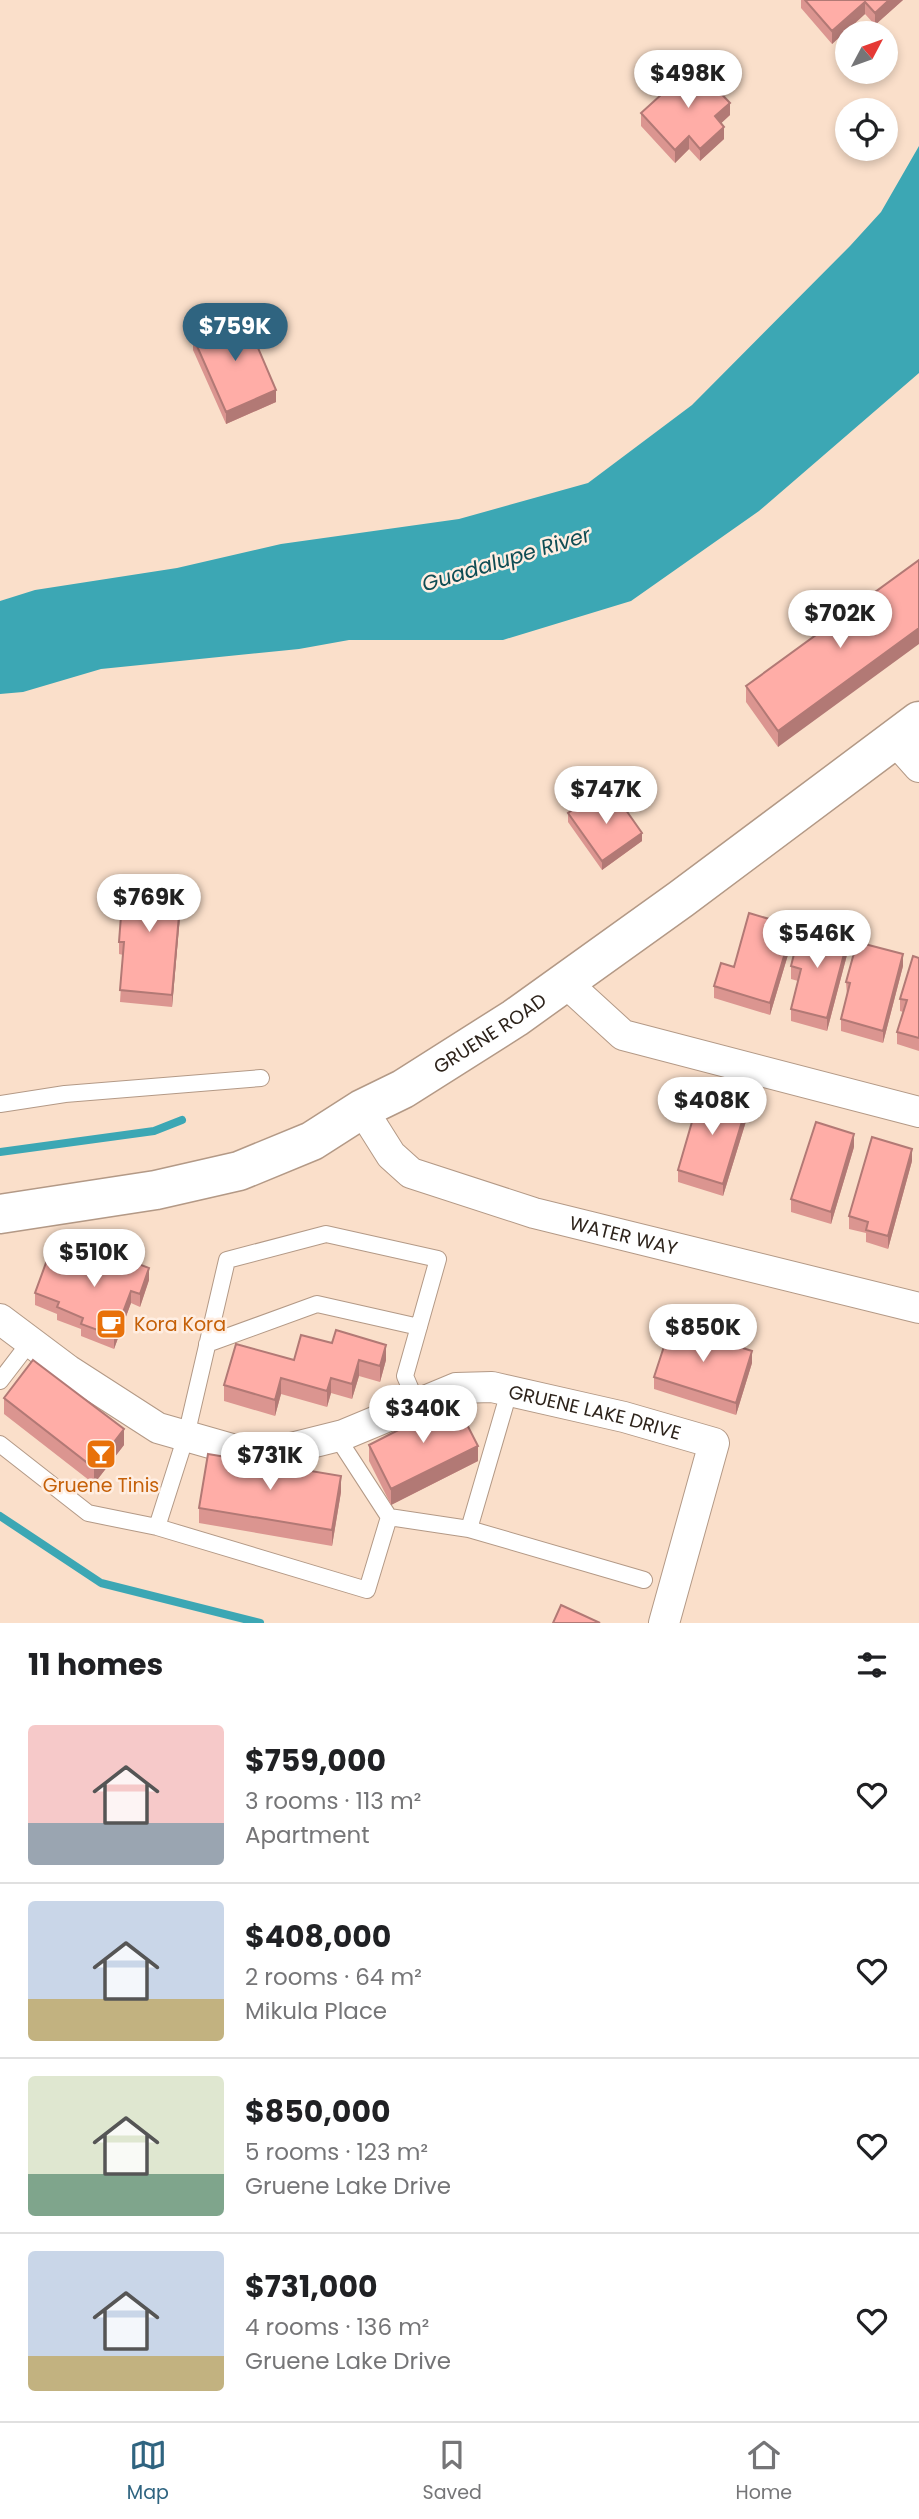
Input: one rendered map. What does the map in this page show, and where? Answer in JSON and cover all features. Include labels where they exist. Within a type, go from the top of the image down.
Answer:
[{"type":"street","points":[[906,730],[919,767]]},
{"type":"street","name":"GRUENE ROAD","points":[[0,1214],[156,1190],[239,1171],[312,1141],[362,1109],[432,1072],[515,1018],[681,899],[906,730]]},
{"type":"street","points":[[565,982],[623,1035],[919,1112]]},
{"type":"street","name":"WATER WAY","points":[[362,1109],[391,1155],[411,1173],[534,1213],[919,1308]]},
{"type":"street","name":"GRUENE LAKE DRIVE","points":[[0,1318],[68,1370],[158,1428],[235,1450],[291,1448],[337,1437],[456,1388],[492,1387],[624,1418],[714,1443],[664,1623]]},
{"type":"lane","points":[[0,1104],[65,1094],[261,1078]]},
{"type":"lane","points":[[157,1527],[186,1436],[227,1261],[326,1234],[438,1259],[405,1376],[417,1404]]},
{"type":"lane","points":[[207,1343],[317,1304],[419,1327]]},
{"type":"lane","points":[[0,1381],[30,1342]]},
{"type":"lane","points":[[468,1529],[509,1392]]},
{"type":"lane","points":[[337,1437],[389,1517],[468,1529],[644,1580]]},
{"type":"lane","points":[[0,1444],[88,1513],[157,1527],[367,1590],[389,1517]]},
{"type":"water","name":"Guadalupe River","points":[[919,146],[919,373],[759,511],[631,601],[503,640],[349,640],[299,649],[101,669],[23,692],[0,694],[0,601],[35,590],[177,568],[281,544],[459,519],[588,483],[692,405],[850,246],[881,212]]},
{"type":"building","points":[[805,0],[889,0],[875,13],[865,2],[843,21],[835,21],[835,28],[832,31]]},
{"type":"building","points":[[694,65],[730,103],[715,116],[724,127],[700,149],[689,136],[675,150],[641,113]]},
{"type":"building","points":[[244,315],[276,390],[226,412],[193,337]]},
{"type":"building","points":[[919,560],[919,628],[778,731],[746,686]]},
{"type":"building","points":[[614,793],[642,833],[602,861],[568,813],[585,801],[591,810]]},
{"type":"building","points":[[124,877],[182,881],[172,995],[120,990],[124,942],[119,942]]},
{"type":"building","points":[[749,913],[793,926],[770,1003],[714,986],[721,963],[734,967]]},
{"type":"building","points":[[801,926],[848,939],[827,1018],[791,1009],[801,969],[791,966]]},
{"type":"building","points":[[857,942],[903,954],[883,1031],[841,1019],[850,983],[846,982]]},
{"type":"building","points":[[913,956],[919,958],[919,1038],[897,1032],[907,1000],[900,999]]},
{"type":"building","points":[[701,1091],[747,1105],[723,1184],[678,1170]]},
{"type":"building","points":[[816,1122],[854,1134],[831,1212],[791,1199]]},
{"type":"building","points":[[872,1137],[912,1149],[888,1236],[866,1230],[868,1222],[849,1216]]},
{"type":"building","points":[[103,1250],[149,1268],[140,1294],[131,1291],[114,1336],[81,1324],[83,1318],[57,1307],[59,1302],[35,1293],[47,1260],[68,1267],[72,1257],[97,1266]]},
{"type":"building","points":[[671,1325],[752,1351],[736,1403],[654,1377]]},
{"type":"building","points":[[336,1330],[386,1345],[380,1366],[359,1360],[352,1384],[331,1378],[327,1391],[281,1378],[275,1400],[224,1385],[236,1344],[294,1360],[301,1335],[332,1343]]},
{"type":"building","points":[[33,1360],[124,1429],[94,1468],[4,1398]]},
{"type":"building","points":[[455,1401],[478,1446],[391,1489],[369,1445]]},
{"type":"building","points":[[208,1454],[341,1476],[332,1530],[199,1508]]},
{"type":"building","points":[[561,1605],[600,1623],[553,1623]]},
{"type":"waterway","points":[[0,1152],[154,1131],[182,1120]]},
{"type":"waterway","points":[[0,1516],[101,1583],[260,1623]]},
{"type":"place","name":"Kora Kora","points":[[111,1324]]},
{"type":"place","name":"Gruene Tinis","points":[[101,1454]]}]
